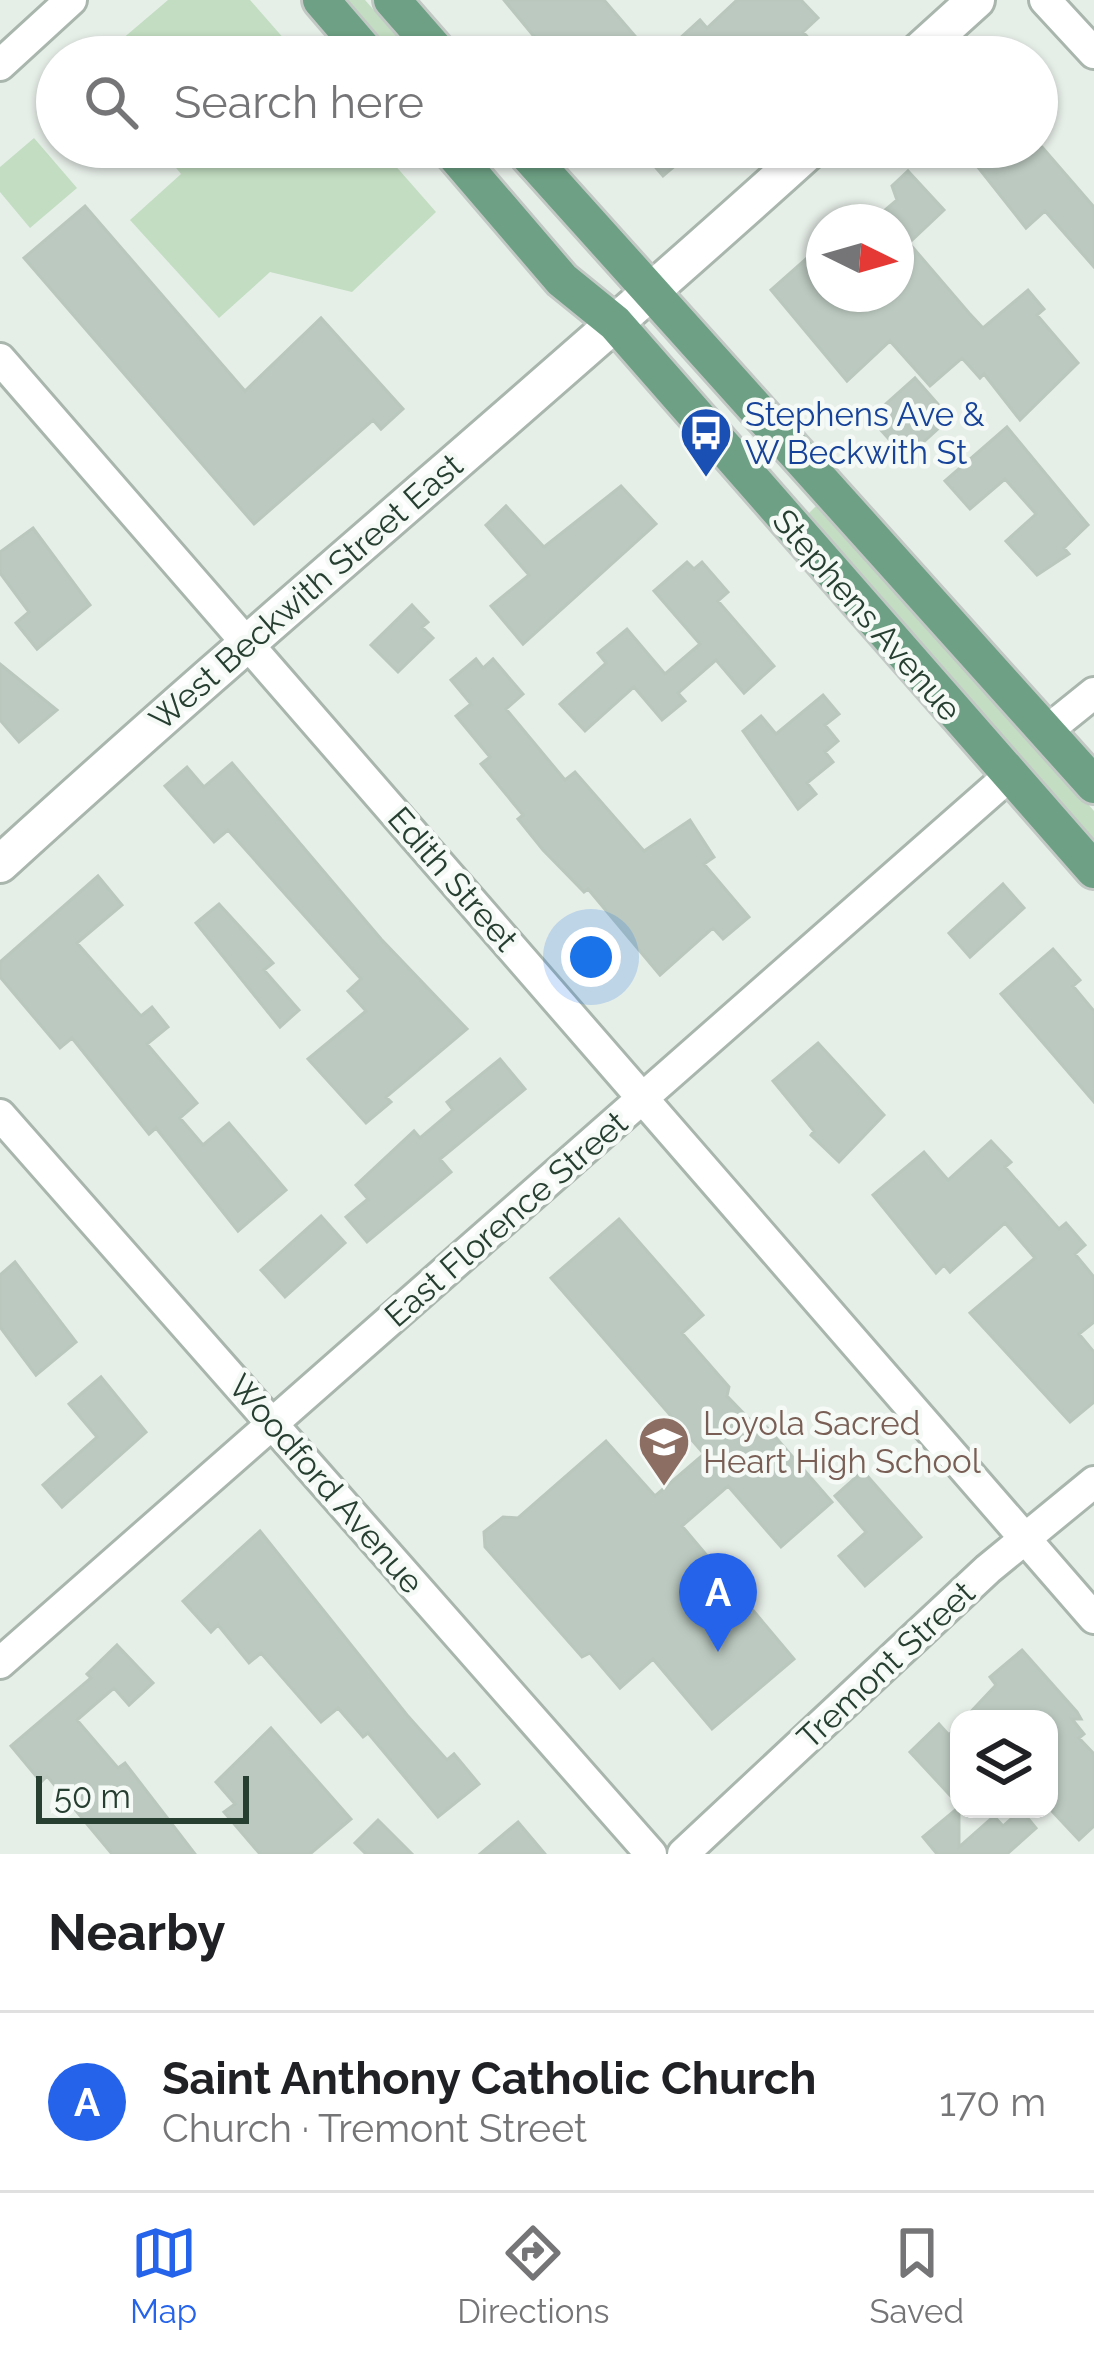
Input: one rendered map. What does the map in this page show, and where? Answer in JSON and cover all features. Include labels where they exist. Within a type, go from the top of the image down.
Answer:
[{"type":"main road","points":[[321,0],[352,36]]},
{"type":"main road","points":[[392,0],[424,36]]},
{"type":"main road","name":"Stephens Avenue","points":[[466,168],[562,280],[615,323],[1094,870]]},
{"type":"main road","name":"Stephens Avenue","points":[[540,168],[1094,784]]},
{"type":"street","points":[[0,65],[71,0]]},
{"type":"street","points":[[936,36],[976,0]]},
{"type":"street","points":[[1046,0],[1094,53]]},
{"type":"street","name":"West Beckwith Street East","points":[[0,863],[246,640],[790,168]]},
{"type":"street","name":"Edith Street","points":[[0,359],[1021,1540],[1094,1618]]},
{"type":"street","points":[[1048,730],[1094,693]]},
{"type":"street","name":"East Florence Street","points":[[0,1663],[1010,775]]},
{"type":"street","name":"Woodford Avenue","points":[[0,1115],[651,1854]]},
{"type":"street","name":"Tremont Street","points":[[683,1854],[1021,1540],[1090,1491]]},
{"type":"green space","points":[[168,0],[250,0],[282,36],[126,36]]},
{"type":"green space","points":[[341,0],[365,0],[397,36],[372,36]]},
{"type":"green space","points":[[34,138],[36,168],[60,168],[77,188],[30,228],[0,192],[0,167]]},
{"type":"green space","points":[[176,168],[397,168],[436,212],[352,292],[270,272],[219,318],[130,220],[181,174]]},
{"type":"green space","points":[[821,501],[1094,811],[1094,841],[807,515]]},
{"type":"building","points":[[504,0],[604,0],[635,36],[534,36]]},
{"type":"building","points":[[737,0],[801,0],[818,18],[803,32],[807,36],[682,36],[700,20],[707,28]]},
{"type":"building","points":[[1058,165],[1094,207],[1094,267],[1045,211],[1026,228],[979,168]]},
{"type":"building","points":[[908,171],[944,210],[914,238],[914,204],[892,204],[897,200],[892,186]]},
{"type":"building","points":[[85,206],[245,391],[321,318],[403,409],[381,429],[373,420],[254,524],[24,258]]},
{"type":"building","points":[[914,249],[983,328],[1028,290],[1044,309],[1037,315],[1078,363],[1020,420],[984,374],[980,378],[962,358],[930,386],[890,341],[847,381],[771,290],[806,259],[806,312],[914,312]]},
{"type":"building","points":[[915,378],[950,418],[906,458],[870,418]]},
{"type":"building","points":[[1007,427],[1088,525],[1064,548],[1069,554],[1037,575],[1006,541],[1036,514],[1005,479],[970,509],[945,481]]},
{"type":"building","points":[[621,486],[656,524],[523,644],[491,606],[529,575],[486,525],[506,506],[544,547]]},
{"type":"building","points":[[33,528],[90,605],[37,649],[16,623],[29,612],[0,573],[0,552]]},
{"type":"building","points":[[687,562],[694,569],[702,562],[728,592],[718,601],[774,666],[744,693],[716,660],[678,693],[685,701],[662,720],[634,687],[585,731],[560,704],[606,663],[598,653],[627,629],[665,674],[700,644],[654,591]]},
{"type":"building","points":[[412,605],[428,622],[422,627],[433,638],[398,672],[371,645]]},
{"type":"building","points":[[476,659],[483,668],[493,659],[523,694],[506,709],[565,780],[575,772],[644,851],[690,820],[714,857],[704,864],[749,917],[723,939],[713,928],[660,975],[588,889],[584,892],[543,850],[518,819],[523,815],[481,764],[490,757],[456,716],[471,704],[451,680]]},
{"type":"building","points":[[0,664],[57,710],[19,742],[0,720]]},
{"type":"building","points":[[823,695],[839,714],[825,725],[838,741],[825,752],[833,762],[807,783],[816,794],[798,809],[743,731],[761,716],[776,734]]},
{"type":"building","points":[[232,763],[381,939],[467,1029],[386,1097],[391,1102],[366,1123],[308,1059],[366,1011],[348,991],[361,979],[228,830],[214,842],[165,786],[187,767],[204,787]]},
{"type":"building","points":[[98,876],[122,905],[77,943],[141,1016],[152,1007],[168,1027],[147,1044],[197,1103],[180,1118],[203,1145],[229,1123],[286,1190],[238,1231],[156,1128],[149,1134],[72,1038],[60,1048],[0,977],[0,962]]},
{"type":"building","points":[[1003,884],[1024,908],[970,957],[949,933]]},
{"type":"building","points":[[219,904],[273,963],[264,970],[299,1010],[280,1027],[196,923]]},
{"type":"building","points":[[1053,949],[1080,980],[1073,986],[1094,1011],[1094,1102],[1001,994]]},
{"type":"building","points":[[818,1043],[884,1115],[839,1162],[811,1135],[814,1131],[773,1081]]},
{"type":"building","points":[[500,1059],[525,1089],[440,1159],[451,1172],[367,1242],[346,1217],[368,1199],[356,1185],[414,1131],[420,1138],[453,1110],[447,1102]]},
{"type":"building","points":[[991,1141],[1011,1162],[1005,1167],[1059,1229],[1066,1223],[1085,1245],[1075,1254],[1094,1277],[1094,1322],[1079,1334],[1094,1352],[1094,1402],[1070,1422],[970,1313],[1035,1258],[1005,1223],[950,1272],[944,1265],[936,1273],[873,1195],[924,1152],[948,1180]]},
{"type":"building","points":[[321,1216],[345,1243],[285,1297],[261,1270]]},
{"type":"building","points":[[619,1219],[703,1315],[682,1333],[729,1387],[727,1396],[753,1423],[764,1424],[832,1502],[781,1547],[728,1486],[682,1526],[794,1659],[712,1729],[653,1659],[620,1688],[590,1653],[582,1657],[485,1547],[484,1532],[503,1517],[518,1518],[606,1441],[655,1496],[704,1454],[551,1278]]},
{"type":"building","points":[[15,1262],[76,1342],[36,1375],[0,1327],[0,1275]]},
{"type":"building","points":[[101,1377],[146,1432],[62,1507],[43,1485],[97,1437],[69,1404]]},
{"type":"building","points":[[863,1471],[921,1537],[865,1586],[839,1556],[866,1532],[835,1496]]},
{"type":"building","points":[[260,1531],[407,1715],[447,1760],[454,1754],[479,1784],[438,1817],[368,1733],[363,1737],[338,1708],[321,1722],[261,1653],[249,1663],[218,1625],[211,1632],[183,1601]]},
{"type":"building","points":[[117,1645],[153,1683],[129,1705],[114,1688],[77,1720],[118,1768],[125,1763],[195,1854],[112,1854],[47,1776],[41,1782],[11,1746],[91,1678],[87,1674]]},
{"type":"building","points":[[1022,1650],[1081,1719],[1072,1719],[1084,1734],[1079,1738],[1094,1754],[1094,1826],[1079,1840],[1058,1818],[1058,1710],[972,1710],[996,1685],[990,1677]]},
{"type":"building","points":[[939,1724],[950,1734],[950,1795],[910,1752]]},
{"type":"building","points":[[271,1728],[351,1819],[310,1854],[260,1854],[224,1812],[235,1804],[216,1782]]},
{"type":"building","points":[[950,1814],[959,1818],[959,1847],[992,1818],[1003,1826],[1012,1818],[1028,1818],[1036,1828],[1007,1854],[937,1854],[923,1837]]},
{"type":"building","points":[[378,1820],[412,1854],[366,1854],[355,1843]]},
{"type":"building","points":[[518,1822],[545,1854],[480,1854]]},
{"type":"place","name":"Stephens Ave & W Beckwith St","points":[[706,479]]},
{"type":"place","name":"Loyola Sacred Heart High School","points":[[664,1488]]},
{"type":"place","name":"Saint Anthony Catholic Church","points":[[718,1652]]}]
